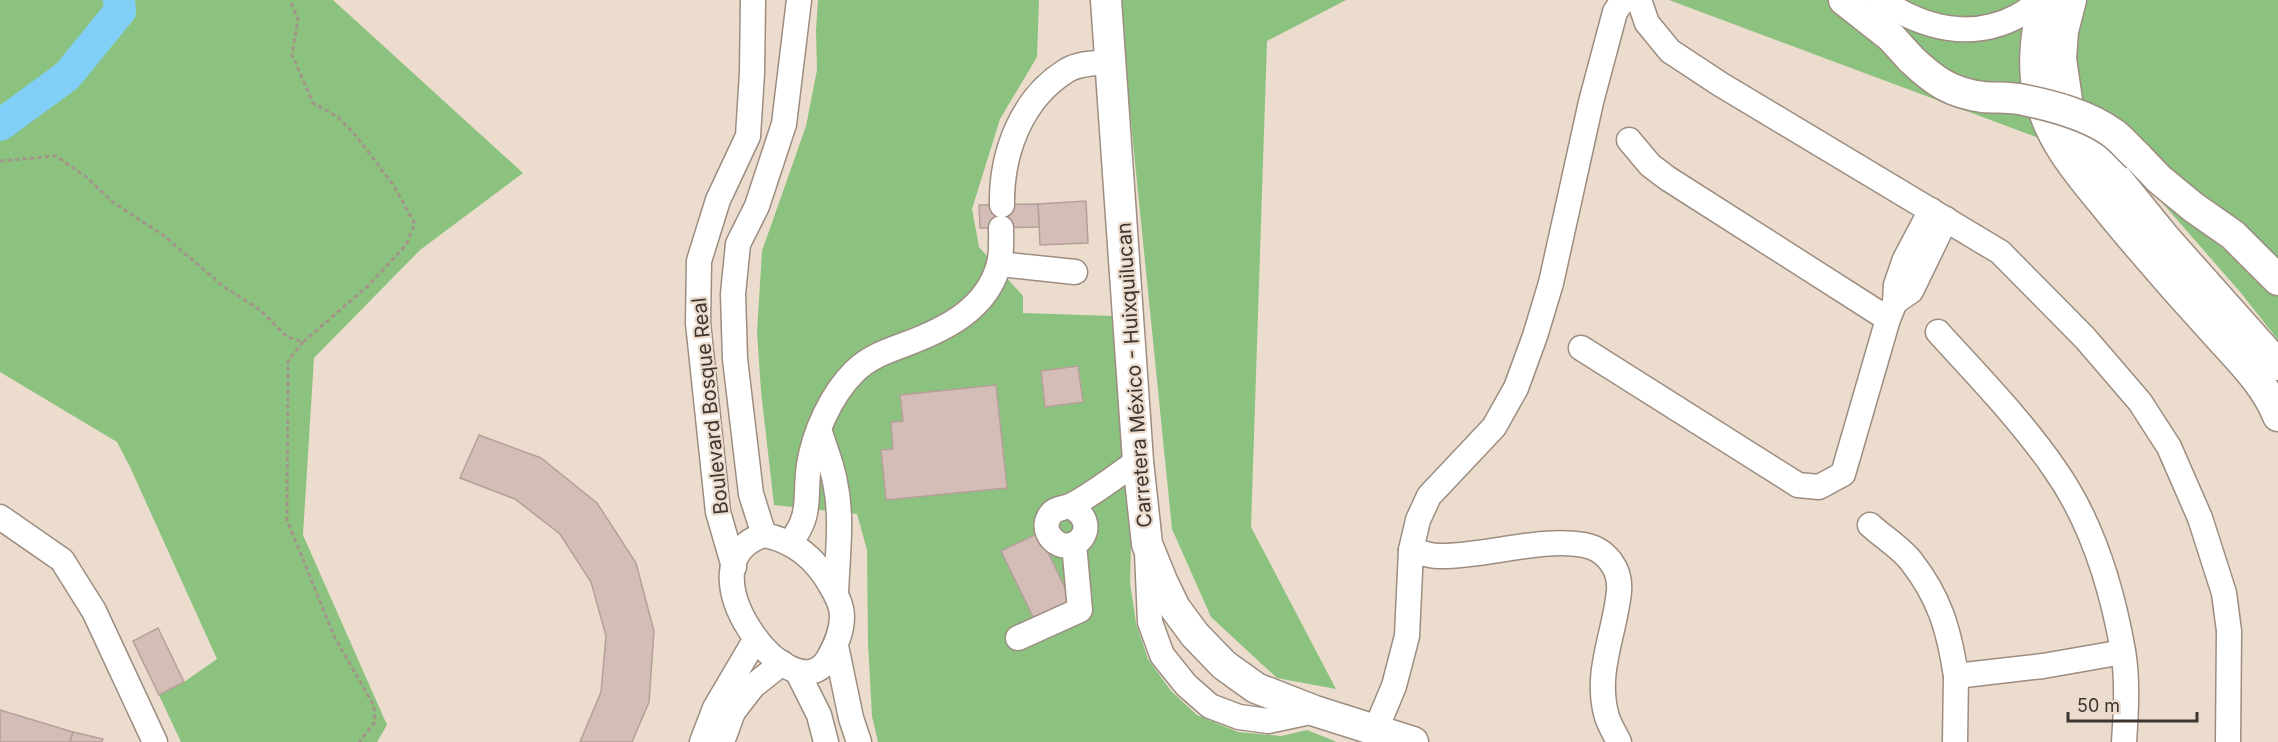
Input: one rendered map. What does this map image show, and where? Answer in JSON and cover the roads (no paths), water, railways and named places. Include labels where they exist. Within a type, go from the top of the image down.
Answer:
[{"type":"main road","name":"Carretera México - Huixquilucan","points":[[1106,0],[1138,460],[1147,543],[1175,608],[1195,635],[1224,665],[1256,688],[1315,711],[1413,742]]},
{"type":"main road","points":[[1844,0],[1891,37],[1929,76],[1955,92],[2022,99],[2093,122],[2114,134],[2159,179],[2193,207],[2233,235],[2278,280]]},
{"type":"main road","points":[[2042,0],[2035,56],[2038,93],[2048,124],[2069,161],[2145,254],[2255,378],[2273,403],[2278,416]]},
{"type":"main road","points":[[2071,0],[2063,31],[2061,59],[2068,107],[2091,147],[2165,238],[2278,365]]},
{"type":"street","name":"Boulevard Bosque Real","points":[[734,567],[718,512],[698,323],[699,261],[718,200],[748,136],[753,0]]},
{"type":"street","name":"Boulevard Bosque Real","points":[[764,535],[751,494],[735,359],[733,294],[738,244],[757,206],[784,124],[799,0]]},
{"type":"street","points":[[1376,729],[1394,686],[1407,636],[1411,550],[1418,520],[1429,496],[1494,427],[1516,388],[1551,283],[1591,102],[1615,12],[1623,0]]},
{"type":"street","points":[[1639,0],[1647,23],[1670,51],[1720,84],[2000,252],[2085,338],[2140,402],[2169,447],[2200,518],[2224,593],[2229,631],[2228,742]]},
{"type":"street","points":[[1881,0],[1920,22],[1957,30],[1991,27],[2019,16],[2042,0]]},
{"type":"street","points":[[790,543],[802,527],[808,498],[809,466],[819,429],[836,397],[854,372],[883,351],[948,326],[971,311],[987,293],[999,264],[1001,190],[1007,155],[1018,124],[1036,97],[1066,71],[1095,63],[1112,62]]},
{"type":"street","points":[[1629,140],[1650,165],[1667,178],[1891,311]]},
{"type":"street","points":[[1581,348],[1798,485],[1819,487],[1843,474],[1905,259],[1939,215]]},
{"type":"street","points":[[999,264],[1075,272]]},
{"type":"street","points":[[1938,332],[2021,423],[2055,470],[2079,512],[2095,547],[2113,606],[2123,652],[2126,696],[2124,742]]},
{"type":"street","points":[[819,429],[835,481],[839,506],[836,595]]},
{"type":"street","points":[[1070,506],[1081,512],[1086,524],[1083,536],[1074,544],[1062,545],[1052,539],[1046,528],[1049,516],[1058,508],[1070,506],[1138,460]]},
{"type":"street","points":[[0,517],[62,560],[94,611],[155,742]]},
{"type":"street","points":[[1870,525],[1910,560],[1937,600],[1950,636],[1956,676],[1955,742]]},
{"type":"street","points":[[722,742],[732,712],[753,687],[790,667],[811,673],[824,665],[836,646],[840,632],[842,614],[836,595],[811,558],[780,538],[764,535],[750,539],[738,551],[733,584],[736,605],[755,640],[790,667],[819,715],[826,742]]},
{"type":"street","points":[[1411,550],[1436,556],[1456,555],[1563,542],[1586,545],[1602,551],[1614,565],[1620,583],[1617,614],[1604,664],[1602,690],[1607,718],[1619,742]]},
{"type":"street","points":[[1147,543],[1147,591],[1150,622],[1162,655],[1186,685],[1210,706],[1239,717],[1268,721],[1315,711]]},
{"type":"street","points":[[1018,638],[1080,610],[1074,544]]},
{"type":"street","points":[[702,742],[715,708],[755,640]]},
{"type":"street","points":[[836,646],[851,718],[859,742]]},
{"type":"street","points":[[1956,676],[2043,666],[2123,652]]},
{"type":"waterway","points":[[0,125],[67,76],[120,11],[119,0]]}]
